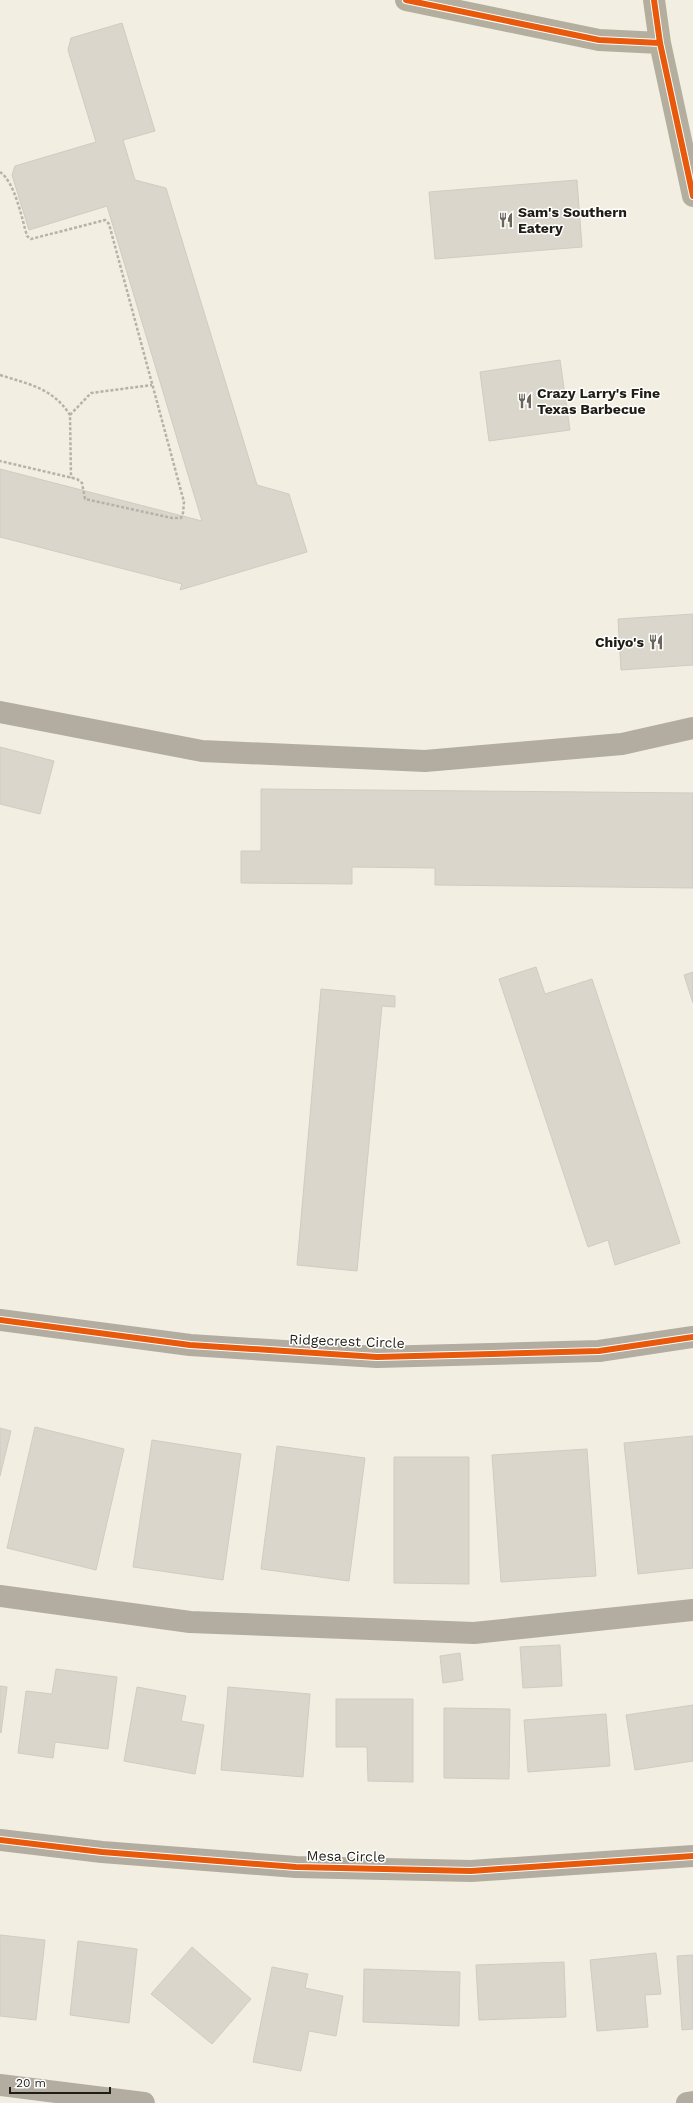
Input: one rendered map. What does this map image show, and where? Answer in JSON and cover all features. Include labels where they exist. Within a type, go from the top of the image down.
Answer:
[{"type":"main road","points":[[406,0],[599,40],[660,43]]},
{"type":"main road","points":[[654,0],[660,43],[693,196]]},
{"type":"street","points":[[0,712],[202,752],[425,761],[622,744],[693,728]]},
{"type":"street","name":"Ridgecrest Circle","points":[[0,1320],[190,1345],[377,1357],[599,1351],[693,1337]]},
{"type":"street","points":[[0,1596],[190,1622],[474,1633],[693,1610]]},
{"type":"street","name":"Mesa Circle","points":[[0,1840],[102,1852],[304,1867],[471,1871],[693,1856]]},
{"type":"street","points":[[0,2085],[144,2103]]},
{"type":"street","points":[[687,2103],[693,2102]]},
{"type":"path","points":[[0,172],[11,184],[27,236],[31,239],[105,220],[107,221],[184,502],[183,514],[181,518],[85,499],[82,483],[71,478],[0,461]]},
{"type":"path","points":[[0,376],[41,388],[65,408],[70,415],[71,478]]},
{"type":"path","points":[[70,415],[90,393],[152,385]]},
{"type":"building","points":[[122,23],[155,131],[123,140],[135,180],[166,188],[257,485],[289,494],[307,552],[180,590],[182,584],[0,537],[0,469],[202,521],[107,206],[29,230],[12,175],[15,166],[96,142],[68,50],[71,38]]},
{"type":"building","name":"Sam's Southern Eatery","points":[[577,180],[582,247],[435,259],[429,192]]},
{"type":"building","name":"Crazy Larry's Fine Texas Barbecue","points":[[560,360],[570,430],[489,441],[480,372]]},
{"type":"building","name":"Chiyo's","points":[[693,614],[693,665],[621,670],[618,619]]},
{"type":"building","points":[[0,747],[54,761],[40,814],[0,804]]},
{"type":"building","points":[[261,789],[693,793],[693,888],[435,885],[435,868],[352,867],[352,884],[241,883],[241,851],[261,851]]},
{"type":"building","points":[[536,967],[545,994],[592,979],[680,1243],[615,1265],[608,1240],[588,1247],[499,979]]},
{"type":"building","points":[[693,972],[693,1003],[684,975]]},
{"type":"building","points":[[321,989],[395,996],[395,1007],[382,1006],[357,1271],[297,1265]]},
{"type":"building","points":[[35,1427],[124,1449],[96,1570],[7,1548]]},
{"type":"building","points":[[0,1428],[11,1431],[0,1476]]},
{"type":"building","points":[[693,1436],[693,1568],[638,1574],[624,1443]]},
{"type":"building","points":[[152,1440],[241,1454],[223,1580],[133,1567]]},
{"type":"building","points":[[277,1446],[365,1458],[349,1581],[261,1569]]},
{"type":"building","points":[[587,1449],[596,1576],[501,1582],[492,1455]]},
{"type":"building","points":[[394,1457],[469,1457],[469,1584],[394,1583]]},
{"type":"building","points":[[560,1645],[562,1686],[523,1688],[520,1647]]},
{"type":"building","points":[[460,1653],[463,1680],[443,1683],[440,1656]]},
{"type":"building","points":[[56,1669],[117,1677],[108,1749],[55,1742],[53,1758],[18,1753],[26,1691],[52,1694]]},
{"type":"building","points":[[0,1686],[7,1687],[1,1733],[0,1732]]},
{"type":"building","points":[[137,1687],[186,1696],[181,1721],[204,1725],[195,1774],[124,1761]]},
{"type":"building","points":[[228,1687],[310,1694],[303,1777],[221,1770]]},
{"type":"building","points":[[336,1699],[413,1699],[413,1782],[368,1781],[367,1747],[336,1747]]},
{"type":"building","points":[[693,1705],[693,1761],[635,1770],[626,1715]]},
{"type":"building","points":[[444,1708],[510,1709],[509,1779],[444,1778]]},
{"type":"building","points":[[606,1714],[610,1766],[528,1772],[524,1720]]},
{"type":"building","points":[[0,1935],[45,1940],[36,2020],[0,2016]]},
{"type":"building","points":[[78,1941],[137,1949],[129,2023],[70,2015]]},
{"type":"building","points":[[192,1947],[251,1999],[212,2044],[151,1994]]},
{"type":"building","points":[[656,1953],[661,1994],[645,1995],[648,2027],[597,2031],[590,1960]]},
{"type":"building","points":[[693,1955],[693,2029],[682,2030],[677,1956]]},
{"type":"building","points":[[564,1962],[566,2017],[479,2020],[476,1965]]},
{"type":"building","points":[[272,1967],[308,1974],[305,1988],[343,1996],[336,2036],[309,2031],[301,2071],[253,2062]]},
{"type":"building","points":[[364,1969],[460,1972],[459,2026],[363,2022]]},
{"type":"cycle path","points":[[406,0],[599,40],[660,43]]},
{"type":"cycle path","points":[[654,0],[660,43],[693,196]]},
{"type":"cycle path","points":[[0,1320],[190,1345],[377,1357],[599,1351],[693,1337]]},
{"type":"cycle path","points":[[0,1840],[102,1852],[296,1867],[471,1871],[693,1856]]},
{"type":"place","name":"Sam's Southern Eatery","points":[[506,220]]},
{"type":"place","name":"Crazy Larry's Fine Texas Barbecue","points":[[525,401]]},
{"type":"place","name":"Chiyo's","points":[[656,642]]}]
